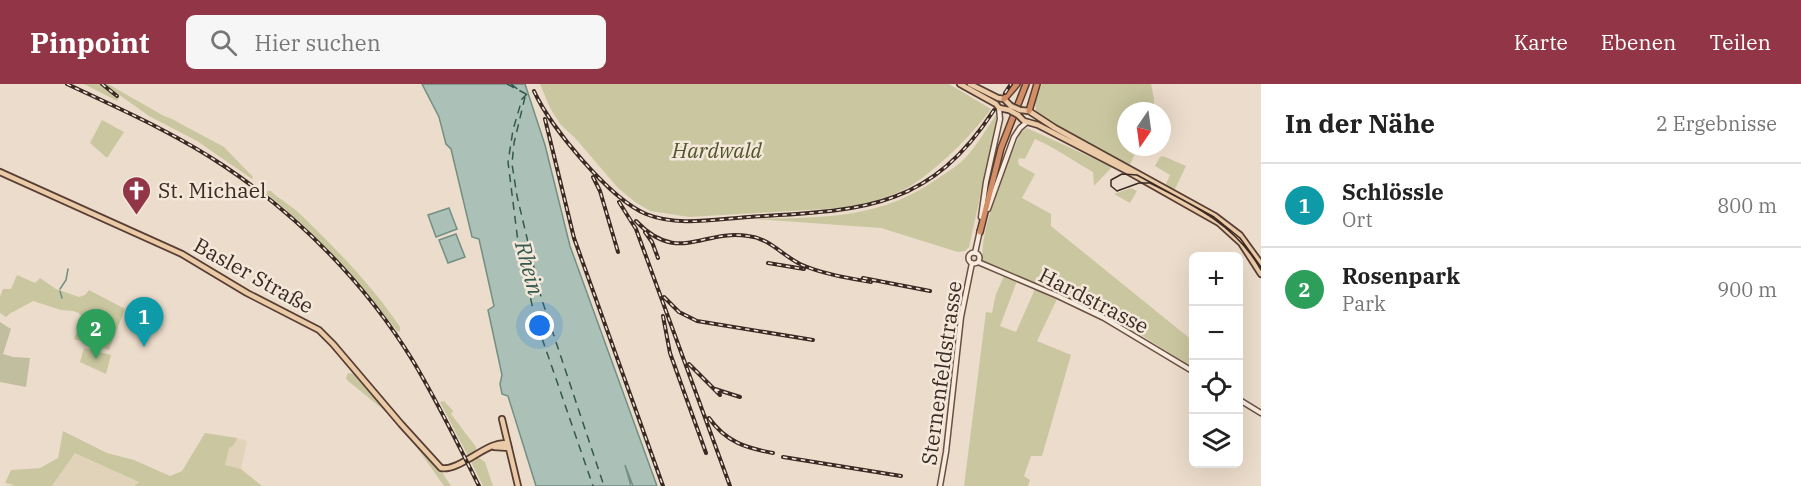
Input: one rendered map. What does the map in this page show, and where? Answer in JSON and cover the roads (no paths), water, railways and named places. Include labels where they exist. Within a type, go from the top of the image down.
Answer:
[{"type":"highway","points":[[1000,102],[1017,84]]},
{"type":"highway","points":[[980,232],[1001,148],[1026,84]]},
{"type":"highway","points":[[1031,113],[1036,84]]},
{"type":"main road","points":[[960,84],[1010,108]]},
{"type":"main road","points":[[970,84],[1010,108],[1019,112],[1031,113],[1221,220],[1240,235],[1261,264]]},
{"type":"main road","points":[[1019,112],[1028,122],[1127,171],[1219,223],[1241,243],[1261,274]]},
{"type":"main road","points":[[1028,122],[1032,119],[1031,113]]},
{"type":"main road","name":"Basler Straße","points":[[0,172],[182,254],[319,330],[437,464],[447,469],[496,445]]},
{"type":"main road","points":[[502,419],[518,486]]},
{"type":"main road","points":[[505,430],[496,445],[509,446]]},
{"type":"street","points":[[980,232],[986,182],[1000,119],[1000,102]]},
{"type":"street","points":[[975,253],[980,232],[1014,137],[1028,122]]},
{"type":"street","points":[[971,253],[975,253],[979,256],[978,262],[972,264],[968,257],[971,253]]},
{"type":"street","name":"Hardstrasse","points":[[978,262],[1104,318],[1189,369]]},
{"type":"street","name":"Sternenfeldstrasse","points":[[940,486],[961,317],[972,264]]},
{"type":"street","points":[[1243,401],[1261,412]]},
{"type":"water","name":"Rhein","points":[[422,84],[525,84],[545,145],[570,246],[657,486],[633,486],[625,465],[631,486],[536,486],[508,396],[502,394],[500,384],[502,375],[488,310],[494,306],[479,239],[472,237],[451,149],[446,144],[439,117]]},
{"type":"water","points":[[449,208],[457,229],[436,237],[428,215]]},
{"type":"water","points":[[456,234],[465,257],[448,263],[439,240]]},
{"type":"waterway","points":[[60,289],[66,280],[68,269]]},
{"type":"waterway","points":[[60,291],[62,298]]},
{"type":"tram line","points":[[1261,267],[1240,238],[1214,217],[1137,175],[1122,174],[1111,180],[1111,186],[1117,191],[1139,183],[1150,183],[1166,191],[1183,200],[1198,209],[1213,218],[1227,229],[1240,241],[1261,270]]},
{"type":"railway","points":[[67,84],[167,132],[224,166],[279,207],[329,253],[374,305],[413,361],[479,486]]},
{"type":"railway","points":[[102,84],[117,96]]},
{"type":"railway","points":[[1005,93],[1011,84]]},
{"type":"railway","points":[[534,91],[567,142],[616,194],[646,214],[684,221],[824,212],[888,199],[916,187],[943,169],[969,144],[994,110]]},
{"type":"railway","points":[[545,119],[574,238],[663,486]]},
{"type":"railway","points":[[593,177],[600,191],[618,252]]},
{"type":"railway","points":[[619,202],[636,229],[730,486]]},
{"type":"railway","points":[[636,221],[651,234],[665,241],[678,243],[732,235],[756,237],[800,264],[835,275],[871,282]]},
{"type":"railway","points":[[645,232],[658,258]]},
{"type":"railway","points":[[768,263],[804,269]]},
{"type":"railway","points":[[863,278],[930,291]]},
{"type":"railway","points":[[664,297],[679,312],[697,321],[813,340]]},
{"type":"railway","points":[[663,316],[670,353],[706,453]]},
{"type":"railway","points":[[689,364],[720,395]]},
{"type":"railway","points":[[715,389],[740,397]]},
{"type":"railway","points":[[709,418],[722,433],[737,443],[773,453]]},
{"type":"railway","points":[[783,457],[901,476]]},
{"type":"place","name":"St. Michael","points":[[137,216]]},
{"type":"place","name":"Schlössle","points":[[144,347]]},
{"type":"place","name":"Rosenpark","points":[[96,359]]},
{"type":"park label","name":"Hardwald","points":[[717,150]]}]
